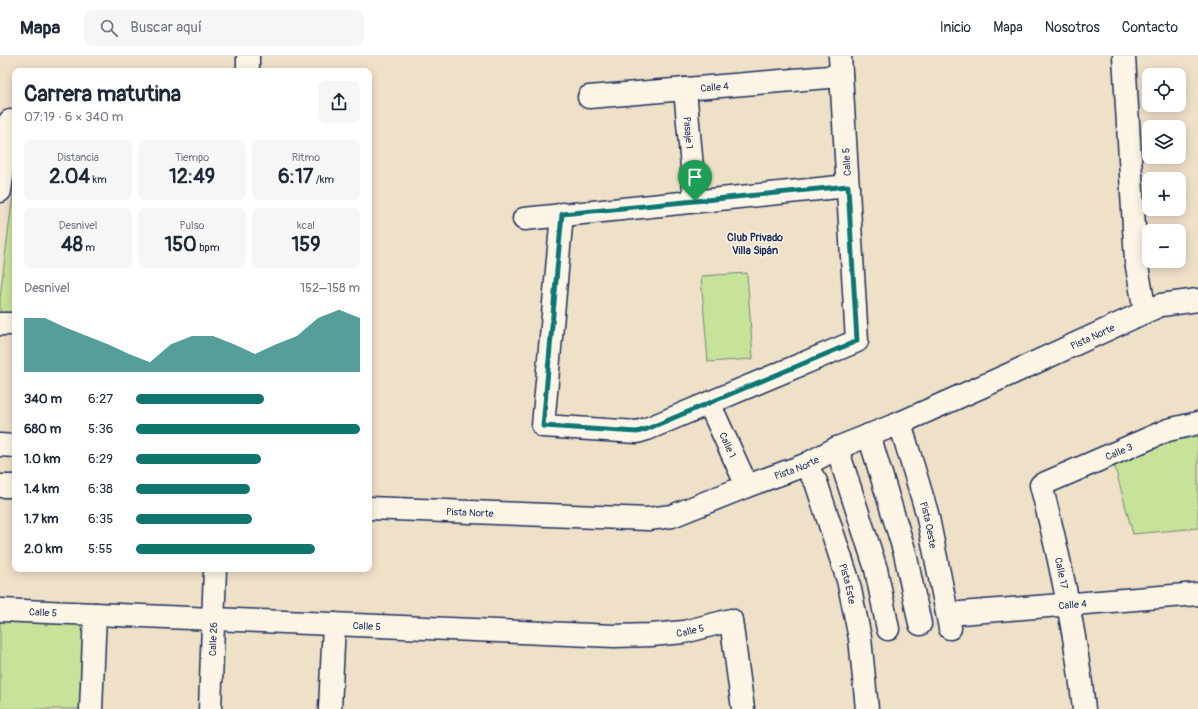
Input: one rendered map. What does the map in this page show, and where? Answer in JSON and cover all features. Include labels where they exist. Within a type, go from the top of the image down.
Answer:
[{"type":"street","points":[[248,56],[248,68]]},
{"type":"street","points":[[1124,56],[1136,261],[1145,312]]},
{"type":"street","name":"Calle 4","points":[[589,97],[685,89],[840,66]]},
{"type":"street","name":"Calle 5","points":[[709,403],[857,341],[840,66]]},
{"type":"street","name":"Pasaje 1","points":[[685,89],[695,201]]},
{"type":"street","points":[[0,191],[8,122]]},
{"type":"street","points":[[524,219],[848,186]]},
{"type":"street","points":[[562,214],[543,426],[637,432],[709,403]]},
{"type":"street","name":"Pista Norte","points":[[372,508],[648,519],[672,516],[746,486],[805,465],[837,448],[900,423],[1161,305],[1198,300]]},
{"type":"street","points":[[0,324],[12,324]]},
{"type":"street","name":"Calle 1","points":[[709,403],[746,486]]},
{"type":"street","name":"Pista Oeste","points":[[900,423],[927,513],[949,621]]},
{"type":"street","name":"Calle 3","points":[[1041,485],[1168,430],[1198,423]]},
{"type":"street","points":[[869,435],[905,552],[920,624]]},
{"type":"street","points":[[0,445],[12,446]]},
{"type":"street","points":[[837,448],[876,569],[888,629]]},
{"type":"street","name":"Pista Este","points":[[805,465],[816,482],[848,580],[860,638],[866,709]]},
{"type":"street","name":"Calle 17","points":[[1041,485],[1054,534],[1068,604],[1080,669],[1084,709]]},
{"type":"street","points":[[0,486],[12,486]]},
{"type":"street","name":"Calle 26","points":[[210,709],[216,572]]},
{"type":"street","name":"Calle 4","points":[[949,621],[1068,604],[1198,594]]},
{"type":"street","name":"Calle 5","points":[[0,610],[614,636],[684,632],[732,620],[743,709]]},
{"type":"street","points":[[91,709],[95,614]]},
{"type":"street","points":[[330,709],[334,624]]},
{"type":"green space","points":[[12,202],[12,317],[0,315],[0,297]]},
{"type":"green space","points":[[747,273],[753,359],[708,362],[701,276]]},
{"type":"green space","points":[[1198,433],[1198,528],[1133,534],[1114,464],[1181,437]]},
{"type":"green space","points":[[0,620],[79,622],[84,625],[84,709],[0,709]]},
{"type":"district","name":"Club Privado Villa Sipán","points":[[755,243]]},
{"type":"route","points":[[848,186],[857,341],[637,432],[543,426],[562,214],[695,201],[848,186]]}]
